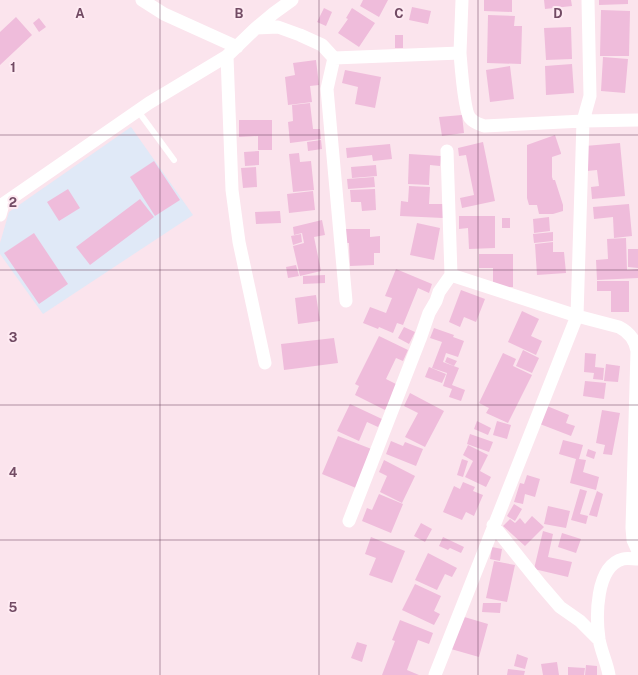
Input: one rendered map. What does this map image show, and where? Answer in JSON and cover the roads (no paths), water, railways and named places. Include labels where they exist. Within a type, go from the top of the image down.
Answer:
[{"type":"street","points":[[142,0],[164,14],[237,47]]},
{"type":"street","points":[[0,215],[3,204],[138,111],[227,56],[256,28],[292,0]]},
{"type":"street","points":[[462,0],[460,53],[465,106],[469,117],[474,122],[484,126],[490,126],[583,121],[638,120]]},
{"type":"street","points":[[435,675],[493,525],[577,316],[583,121],[590,96],[588,0]]},
{"type":"street","points":[[256,28],[278,27],[300,35],[322,45],[334,58],[460,53]]},
{"type":"street","points":[[227,56],[232,190],[239,242],[266,363]]},
{"type":"street","points":[[334,58],[327,89],[346,301]]},
{"type":"street","points":[[349,521],[429,313],[439,292],[451,275],[447,151]]},
{"type":"street","points":[[451,275],[577,316],[624,329],[632,337],[636,346],[632,528],[633,540],[638,551]]},
{"type":"street","points":[[493,525],[560,607],[580,621],[599,640]]},
{"type":"street","points":[[609,675],[599,640],[598,609],[602,580],[611,566],[622,559],[638,559]]},
{"type":"lane","points":[[138,111],[174,160]]}]
